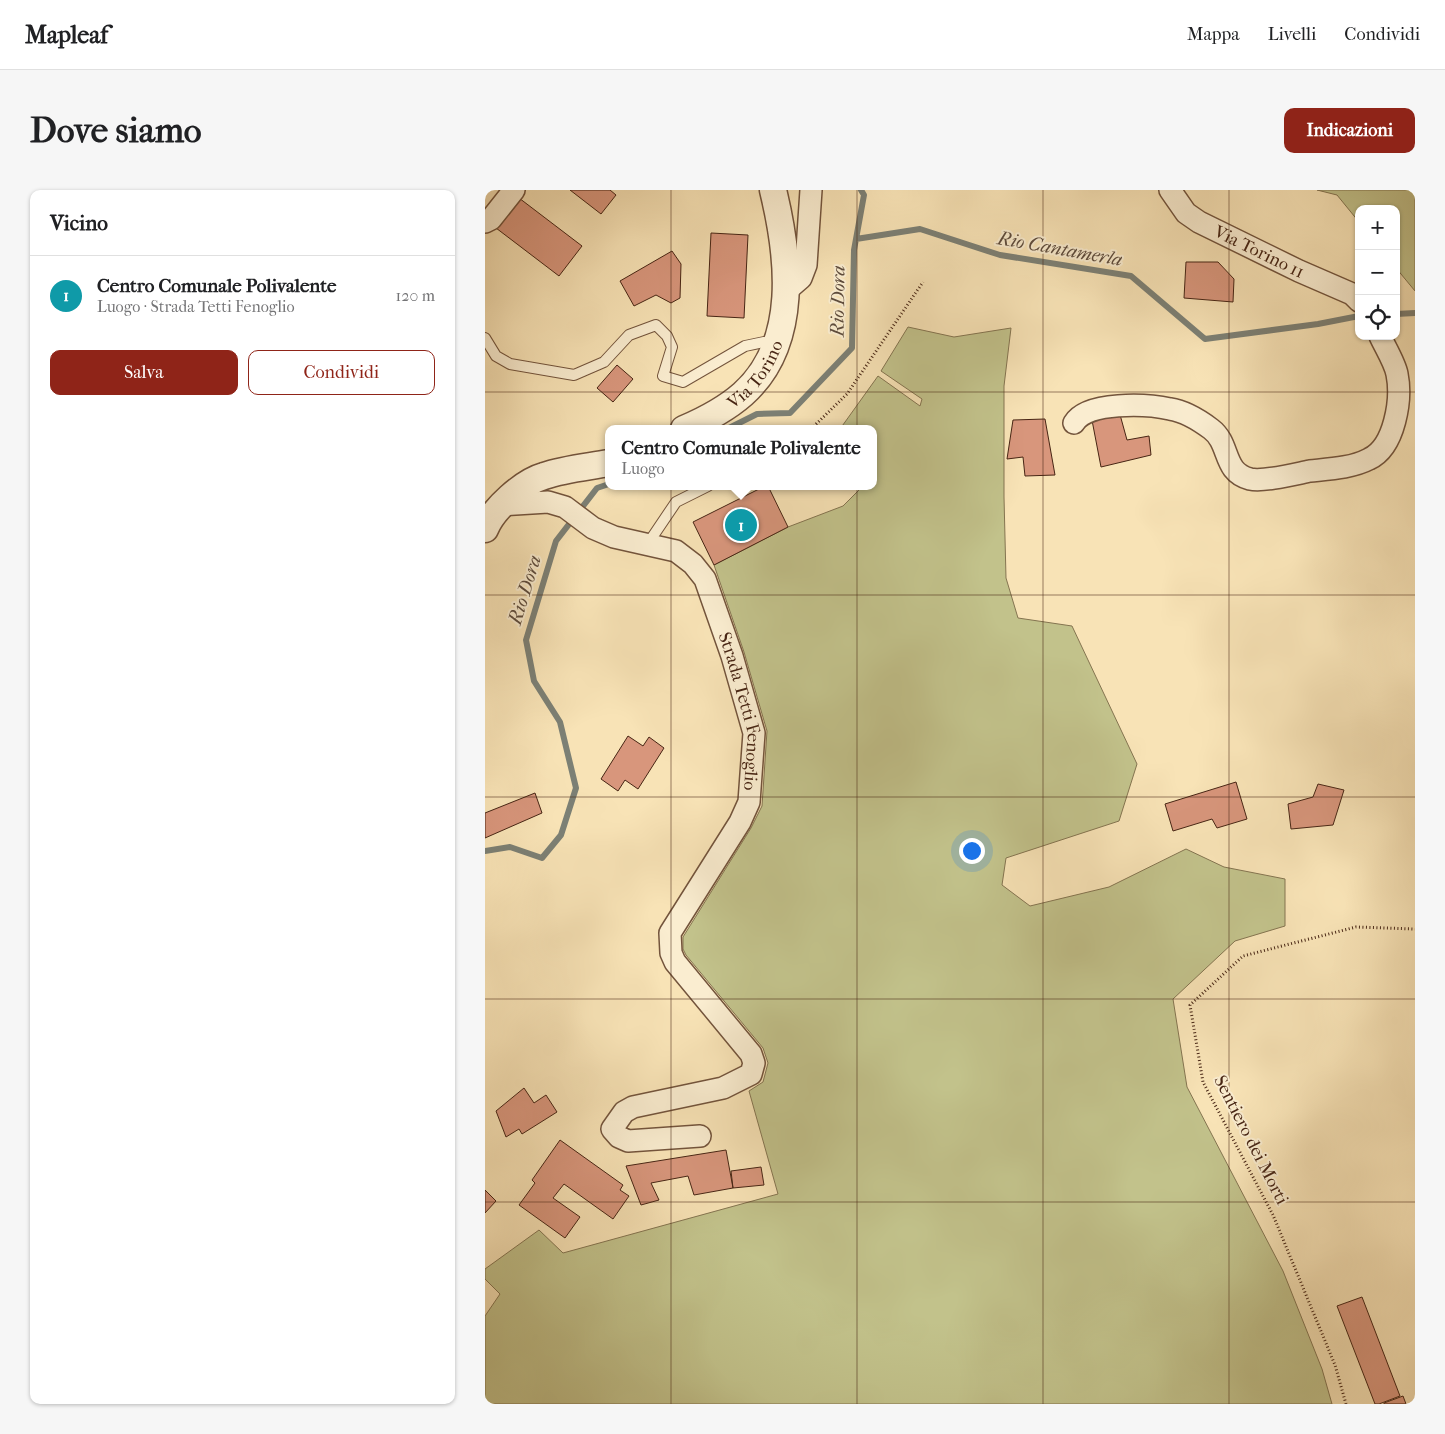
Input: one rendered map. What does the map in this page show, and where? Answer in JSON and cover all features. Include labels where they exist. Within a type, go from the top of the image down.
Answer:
[{"type":"street","points":[[485,222],[491,219],[514,190]]},
{"type":"street","name":"Via Torino","points":[[693,425],[708,418],[743,394],[763,372],[775,351],[784,322],[786,292],[782,226],[773,190]]},
{"type":"street","points":[[786,292],[801,278],[807,265],[811,190]]},
{"type":"street","name":"Via Torino 11","points":[[1170,190],[1186,213],[1199,222],[1355,297]]},
{"type":"street","points":[[1074,423],[1079,415],[1092,409],[1147,407],[1171,409],[1196,419],[1213,430],[1223,444],[1237,475],[1245,478],[1253,480],[1349,466],[1371,459],[1382,450],[1395,418],[1399,391],[1397,372],[1382,340]]},
{"type":"street","points":[[485,529],[501,505],[512,495],[542,476],[605,464]]},
{"type":"street","name":"Strada Tetti Fenoglio","points":[[501,505],[548,502],[565,507],[593,528],[614,537],[676,551],[693,564],[705,579],[731,656],[753,733],[749,802],[740,822],[670,933],[669,943],[675,962],[751,1054],[755,1063],[751,1074],[723,1088],[633,1107],[624,1112],[612,1129],[619,1137],[628,1141],[700,1136]]},
{"type":"lane","points":[[485,338],[496,356],[510,364],[574,376],[604,362],[629,335],[656,325],[667,336],[672,347],[663,376],[683,382],[745,346],[764,342],[775,351]]},
{"type":"lane","points":[[647,545],[676,502],[700,490]]},
{"type":"path","points":[[815,425],[847,394],[923,282]]},
{"type":"path","name":"Sentiero dei Morti","points":[[1346,1404],[1335,1365],[1273,1215],[1203,1082],[1190,1005],[1243,956],[1356,927],[1415,930]]},
{"type":"green space","points":[[1317,190],[1415,190],[1415,291],[1400,273],[1400,205],[1355,205],[1355,217],[1337,195]]},
{"type":"green space","points":[[908,327],[954,337],[1011,328],[1004,386],[1006,578],[1018,618],[1072,626],[1137,764],[1119,821],[1006,858],[1002,885],[1030,906],[1109,887],[1186,849],[1224,867],[1285,879],[1285,926],[1235,941],[1173,999],[1187,1087],[1283,1271],[1322,1369],[1332,1404],[485,1404],[485,1316],[500,1294],[485,1279],[485,1269],[539,1230],[563,1253],[778,1194],[749,1091],[763,1082],[768,1063],[763,1048],[683,949],[683,937],[751,828],[762,806],[767,731],[744,652],[714,565],[788,527],[843,506],[859,490],[877,490],[877,425],[843,425],[878,376],[920,406],[922,399],[881,371]]},
{"type":"building","points":[[570,190],[610,190],[616,195],[601,214]]},
{"type":"building","points":[[519,198],[582,246],[559,276],[496,228]]},
{"type":"building","points":[[711,233],[748,235],[744,318],[707,316]]},
{"type":"building","points":[[672,251],[681,264],[680,298],[671,303],[656,295],[634,306],[620,281]]},
{"type":"building","points":[[1186,262],[1218,262],[1234,279],[1233,302],[1184,298]]},
{"type":"building","points":[[617,365],[633,379],[613,402],[597,388]]},
{"type":"building","points":[[1119,411],[1127,440],[1149,436],[1151,455],[1101,467],[1091,415]]},
{"type":"building","points":[[1045,419],[1055,475],[1025,476],[1023,457],[1007,459],[1013,420]]},
{"type":"building","points":[[757,490],[770,490],[788,527],[714,565],[693,522]]},
{"type":"building","points":[[628,736],[643,746],[649,737],[664,748],[638,789],[625,780],[618,791],[601,779]]},
{"type":"building","points":[[1236,782],[1247,819],[1217,828],[1212,819],[1173,831],[1165,804]]},
{"type":"building","points":[[1318,784],[1344,790],[1333,825],[1291,829],[1288,804],[1313,797]]},
{"type":"building","points":[[535,793],[542,813],[485,838],[485,813]]},
{"type":"building","points":[[524,1088],[534,1103],[546,1095],[557,1112],[522,1134],[519,1129],[506,1137],[496,1111]]},
{"type":"building","points":[[560,1140],[623,1185],[620,1190],[629,1196],[613,1219],[564,1184],[553,1198],[580,1217],[565,1238],[519,1205],[535,1183],[532,1180]]},
{"type":"building","points":[[726,1150],[733,1188],[694,1195],[688,1176],[651,1183],[659,1200],[641,1205],[626,1166]]},
{"type":"building","points":[[761,1167],[764,1185],[733,1188],[731,1171]]},
{"type":"building","points":[[485,1190],[496,1201],[485,1213]]},
{"type":"building","points":[[1362,1297],[1400,1396],[1379,1404],[1375,1404],[1337,1306]]},
{"type":"building","points":[[1403,1396],[1406,1404],[1384,1404],[1384,1403]]},
{"type":"waterway","name":"Rio Dora","points":[[735,425],[757,414],[790,413],[852,348],[854,250],[864,195],[861,190]]},
{"type":"waterway","name":"Rio Cantamerla","points":[[856,239],[920,229],[1000,255],[1131,276],[1205,339],[1318,324],[1355,317]]},
{"type":"waterway","name":"Rio Cantamerla","points":[[1400,314],[1415,313]]},
{"type":"waterway","name":"Rio Dora","points":[[485,851],[510,847],[542,858],[561,835],[576,788],[560,722],[534,681],[526,640],[556,541],[597,488],[605,485]]},
{"type":"place","name":"Centro Comunale Polivalente","points":[[741,525]]}]
